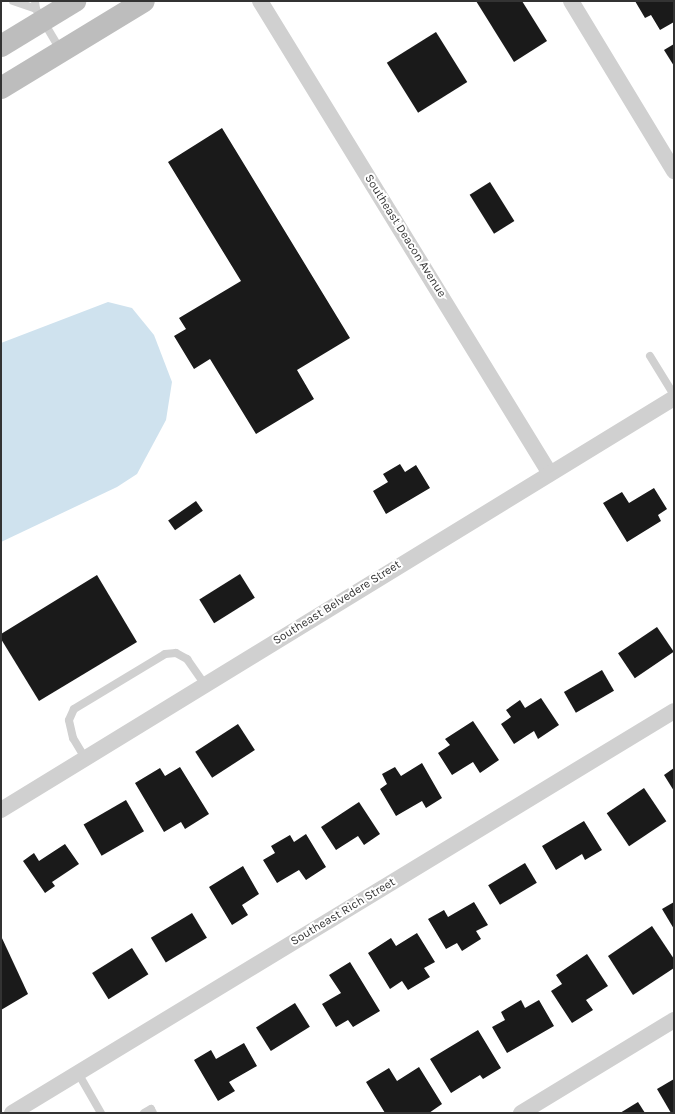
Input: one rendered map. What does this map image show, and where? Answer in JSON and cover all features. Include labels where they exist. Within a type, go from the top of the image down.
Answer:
[{"type":"main road","points":[[1,46],[38,10],[75,1]]},
{"type":"main road","points":[[1,88],[144,1]]},
{"type":"street","name":"Southeast Deacon Avenue","points":[[260,1],[549,472]]},
{"type":"street","points":[[571,1],[674,171]]},
{"type":"street","name":"Southeast Belvedere Street","points":[[1,810],[549,472],[674,397]]},
{"type":"street","name":"Southeast Rich Street","points":[[12,1113],[674,711]]},
{"type":"street","points":[[521,1113],[674,1020]]},
{"type":"lane","points":[[13,1],[38,10],[62,51]]},
{"type":"lane","points":[[650,356],[674,397]]},
{"type":"lane","points":[[85,758],[73,738],[69,720],[74,709],[80,705],[165,654],[176,653],[187,659],[205,684]]},
{"type":"lane","points":[[78,1073],[100,1113]]},
{"type":"lane","points":[[144,1113],[151,1109],[153,1113]]},
{"type":"water","points":[[108,302],[132,308],[154,335],[172,382],[166,420],[137,474],[117,487],[1,542],[1,343]]},
{"type":"building","points":[[476,1],[522,1],[547,41],[514,62]]},
{"type":"building","points":[[635,1],[674,1],[674,22],[660,30],[651,15],[645,18]]},
{"type":"building","points":[[436,32],[467,82],[418,113],[387,63]]},
{"type":"building","points":[[674,44],[674,66],[664,50]]},
{"type":"building","points":[[222,128],[350,338],[297,370],[314,399],[256,434],[210,359],[194,369],[174,336],[186,329],[179,318],[241,281],[168,162]]},
{"type":"building","points":[[490,182],[514,221],[494,234],[470,195]]},
{"type":"building","points":[[400,464],[405,472],[416,465],[430,488],[386,514],[373,491],[388,482],[383,474]]},
{"type":"building","points":[[654,488],[667,509],[658,515],[661,521],[627,542],[603,503],[622,492],[629,503]]},
{"type":"building","points":[[196,501],[203,511],[175,530],[168,521]]},
{"type":"building","points":[[240,574],[255,598],[214,623],[199,599]]},
{"type":"building","points":[[97,575],[137,642],[39,701],[1,639],[1,634]]},
{"type":"building","points":[[657,627],[674,652],[635,678],[618,653]]},
{"type":"building","points":[[602,670],[614,691],[576,713],[564,692]]},
{"type":"building","points":[[541,698],[559,725],[538,739],[534,731],[514,744],[501,724],[511,717],[506,710],[520,700],[525,708]]},
{"type":"building","points":[[473,721],[499,760],[480,773],[473,762],[452,775],[438,753],[450,745],[445,739]]},
{"type":"building","points":[[238,724],[255,750],[212,778],[195,752]]},
{"type":"building","points":[[422,763],[442,798],[426,808],[422,801],[396,816],[380,789],[387,784],[382,774],[395,767],[401,776]]},
{"type":"building","points":[[180,767],[209,814],[185,829],[181,822],[164,832],[135,783],[160,768],[165,776]]},
{"type":"building","points":[[674,768],[674,791],[664,775]]},
{"type":"building","points":[[644,788],[666,821],[629,846],[607,813]]},
{"type":"building","points":[[126,800],[144,831],[102,856],[84,824]]},
{"type":"building","points":[[359,802],[380,834],[364,845],[358,836],[336,850],[321,827]]},
{"type":"building","points":[[584,821],[602,850],[585,860],[582,854],[556,870],[542,846]]},
{"type":"building","points":[[306,834],[326,867],[306,880],[299,870],[277,883],[263,860],[275,853],[271,846],[290,835],[294,842]]},
{"type":"building","points":[[65,844],[79,864],[52,882],[55,886],[45,893],[23,861],[34,853],[39,861]]},
{"type":"building","points":[[525,863],[537,883],[500,905],[488,885]]},
{"type":"building","points":[[243,866],[259,894],[242,905],[248,915],[232,925],[209,887]]},
{"type":"building","points":[[474,902],[488,925],[476,931],[481,939],[462,951],[457,943],[446,949],[428,919],[444,910],[448,917]]},
{"type":"building","points":[[674,902],[674,929],[662,909]]},
{"type":"building","points":[[192,913],[207,938],[166,963],[151,938]]},
{"type":"building","points":[[652,926],[674,959],[674,968],[633,995],[608,956]]},
{"type":"building","points":[[417,933],[435,962],[424,968],[430,977],[408,990],[402,981],[390,989],[368,953],[391,938],[396,946]]},
{"type":"building","points":[[1,936],[28,994],[1,1010]]},
{"type":"building","points":[[132,948],[148,974],[109,999],[92,973]]},
{"type":"building","points":[[587,954],[608,986],[586,1000],[593,1010],[572,1023],[551,991],[562,984],[556,975]]},
{"type":"building","points":[[350,962],[380,1011],[353,1027],[348,1020],[336,1027],[322,1004],[341,993],[329,975]]},
{"type":"building","points":[[521,1000],[525,1008],[539,1000],[554,1026],[507,1053],[492,1027],[505,1020],[501,1012]]},
{"type":"building","points":[[295,1003],[310,1027],[271,1051],[256,1027]]},
{"type":"building","points":[[478,1030],[501,1068],[483,1079],[480,1075],[451,1093],[430,1059]]},
{"type":"building","points":[[244,1043],[257,1066],[229,1082],[235,1091],[218,1101],[194,1060],[211,1050],[216,1059]]},
{"type":"building","points":[[419,1067],[442,1104],[429,1113],[385,1113],[366,1082],[389,1068],[397,1081]]},
{"type":"building","points":[[674,1079],[674,1113],[671,1113],[657,1089]]},
{"type":"building","points":[[638,1102],[645,1113],[620,1113]]}]
